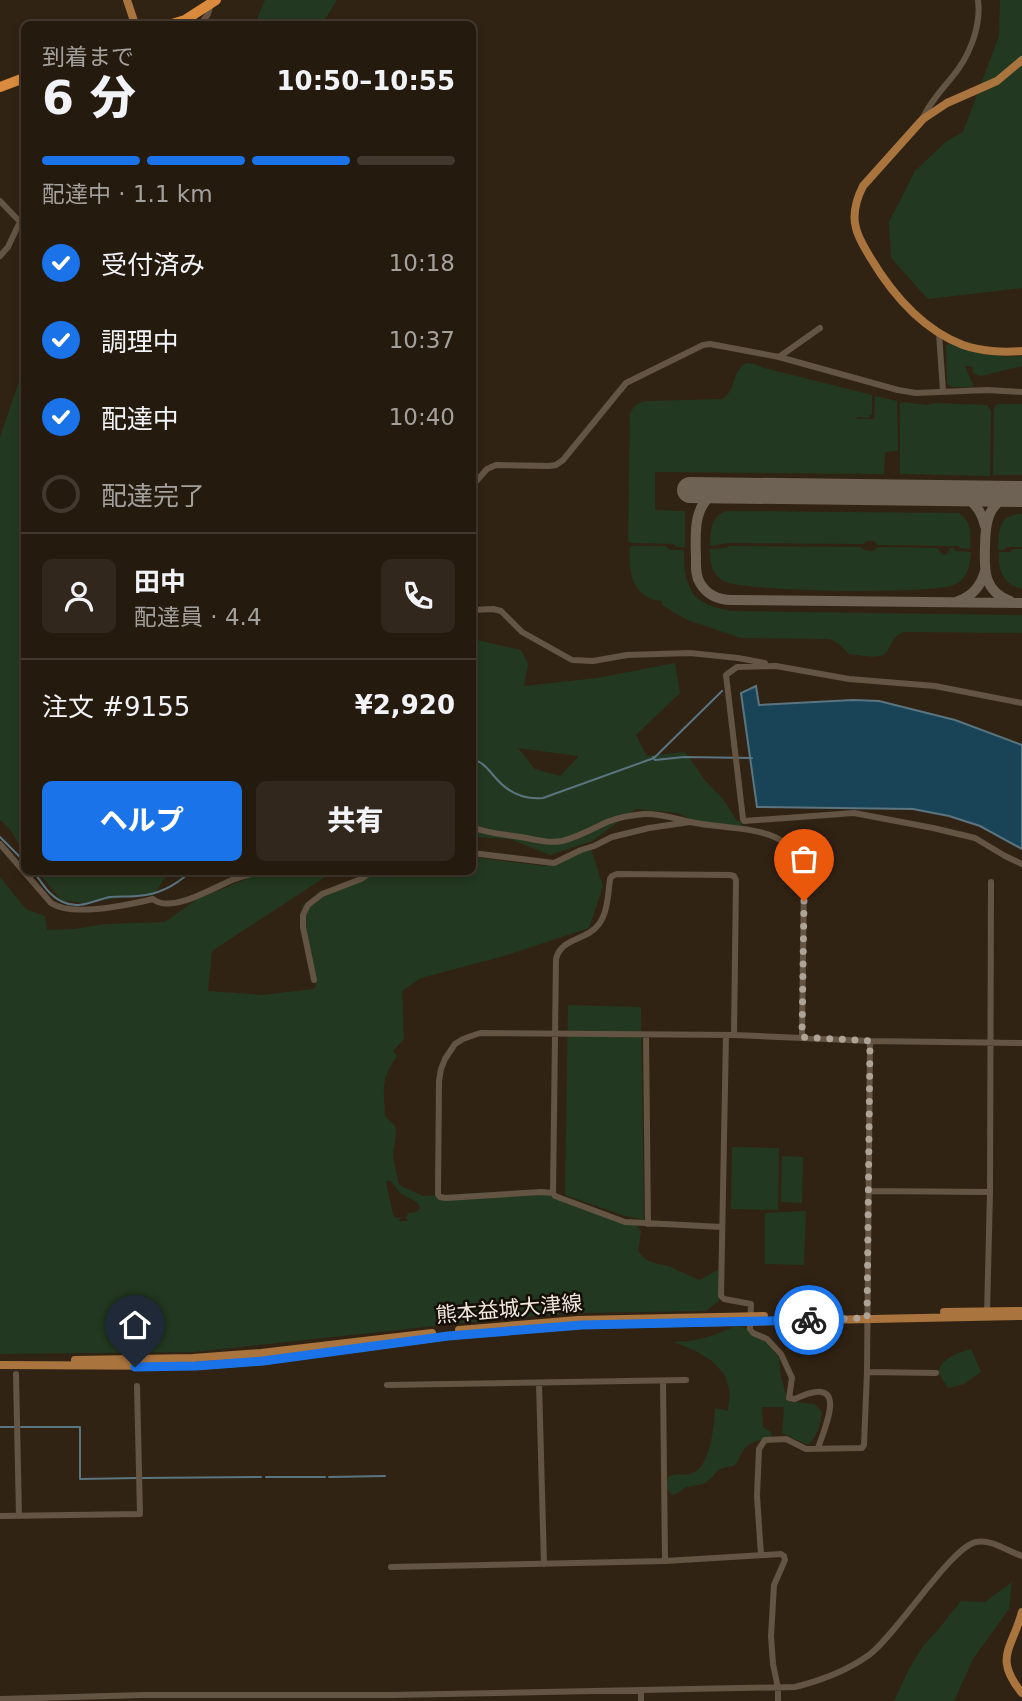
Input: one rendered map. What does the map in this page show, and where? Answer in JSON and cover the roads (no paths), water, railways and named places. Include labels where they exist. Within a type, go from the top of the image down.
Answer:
[{"type":"highway","points":[[181,21],[212,1]]},
{"type":"highway","points":[[0,87],[21,79]]},
{"type":"main road","points":[[127,0],[134,21]]},
{"type":"main road","points":[[1022,60],[998,81],[947,103],[923,119],[863,186],[857,198],[855,218],[856,228],[865,248],[906,308],[939,333],[965,346],[1022,351]]},
{"type":"main road","name":"熊本益城大津線","points":[[987,1316],[1022,1311]]},
{"type":"main road","name":"熊本益城大津線","points":[[0,1362],[193,1359],[446,1331],[578,1320],[1022,1316]]},
{"type":"main road","points":[[1022,1612],[1006,1658],[1006,1667],[1022,1693]]},
{"type":"street","points":[[923,119],[934,98],[960,66],[970,47],[980,12],[978,0]]},
{"type":"street","points":[[203,21],[212,1]]},
{"type":"street","points":[[0,201],[21,223]]},
{"type":"street","points":[[0,256],[21,226]]},
{"type":"street","points":[[779,357],[820,328]]},
{"type":"street","points":[[939,333],[943,391]]},
{"type":"street","points":[[476,481],[487,469],[496,465],[549,466],[560,463],[626,383],[709,344],[779,357],[916,393],[1022,391]]},
{"type":"street","points":[[476,610],[500,611],[522,632],[572,660],[593,662],[627,655],[690,653],[738,658],[849,679]]},
{"type":"street","points":[[1022,703],[934,686],[849,679],[776,666],[737,667],[727,673],[744,821],[854,813],[975,838],[1022,864]]},
{"type":"street","points":[[476,828],[546,842],[561,841],[584,834],[609,821],[644,814],[672,816],[691,822],[753,831],[786,842],[800,860],[804,879],[802,1037]]},
{"type":"street","points":[[476,853],[554,863],[612,837],[691,822]]},
{"type":"street","points":[[0,844],[21,868]]},
{"type":"street","points":[[553,1193],[558,951],[600,924],[612,876],[630,874],[734,877],[721,1296],[749,1303],[750,1329],[768,1339],[781,1354],[792,1378],[789,1398],[795,1399],[808,1392],[822,1392],[827,1395],[831,1402],[830,1410],[818,1448]]},
{"type":"street","points":[[27,875],[51,903],[71,910],[153,899],[166,904],[187,900],[249,875]]},
{"type":"street","points":[[314,980],[303,927],[303,915],[308,905],[322,894],[367,875]]},
{"type":"street","points":[[987,1316],[990,1192],[990,882]]},
{"type":"street","points":[[722,1227],[625,1222],[553,1193],[440,1197],[439,1081],[445,1059],[455,1044],[480,1033],[730,1035],[870,1041],[1022,1043]]},
{"type":"street","points":[[646,1035],[648,1224]]},
{"type":"street","points":[[761,1555],[757,1496],[761,1444],[765,1440],[786,1439],[806,1449],[862,1448],[864,1445],[870,1041]]},
{"type":"street","points":[[868,1191],[990,1192]]},
{"type":"street","points":[[867,1372],[936,1373]]},
{"type":"street","points":[[16,1374],[19,1516]]},
{"type":"street","points":[[387,1385],[686,1380]]},
{"type":"street","points":[[663,1381],[665,1562]]},
{"type":"street","points":[[539,1384],[544,1564]]},
{"type":"street","points":[[0,1516],[140,1514],[137,1385]]},
{"type":"street","points":[[0,1699],[144,1695],[270,1698],[779,1688],[808,1684],[870,1654],[897,1627],[961,1550],[973,1542],[993,1544],[1022,1556]]},
{"type":"street","points":[[391,1567],[665,1562],[780,1554],[785,1560],[774,1585],[771,1624],[773,1664],[779,1688],[778,1701]]},
{"type":"street","points":[[641,1690],[641,1701]]},
{"type":"water","points":[[756,686],[759,705],[879,701],[955,720],[1022,745],[1022,849],[980,826],[913,809],[757,807],[741,693]]},
{"type":"waterway","points":[[476,761],[510,791],[529,798],[543,798],[654,758],[722,691]]},
{"type":"waterway","points":[[653,757],[655,760],[684,757],[752,758]]},
{"type":"waterway","points":[[0,837],[21,858]]},
{"type":"waterway","points":[[36,875],[54,896],[75,905],[110,897],[152,894],[173,885],[186,875]]},
{"type":"waterway","points":[[0,1427],[14,1427]]},
{"type":"waterway","points":[[21,1427],[80,1427],[80,1479],[137,1478]]},
{"type":"waterway","points":[[329,1477],[385,1476]]},
{"type":"waterway","points":[[141,1478],[261,1477]]},
{"type":"waterway","points":[[266,1477],[325,1477]]}]
